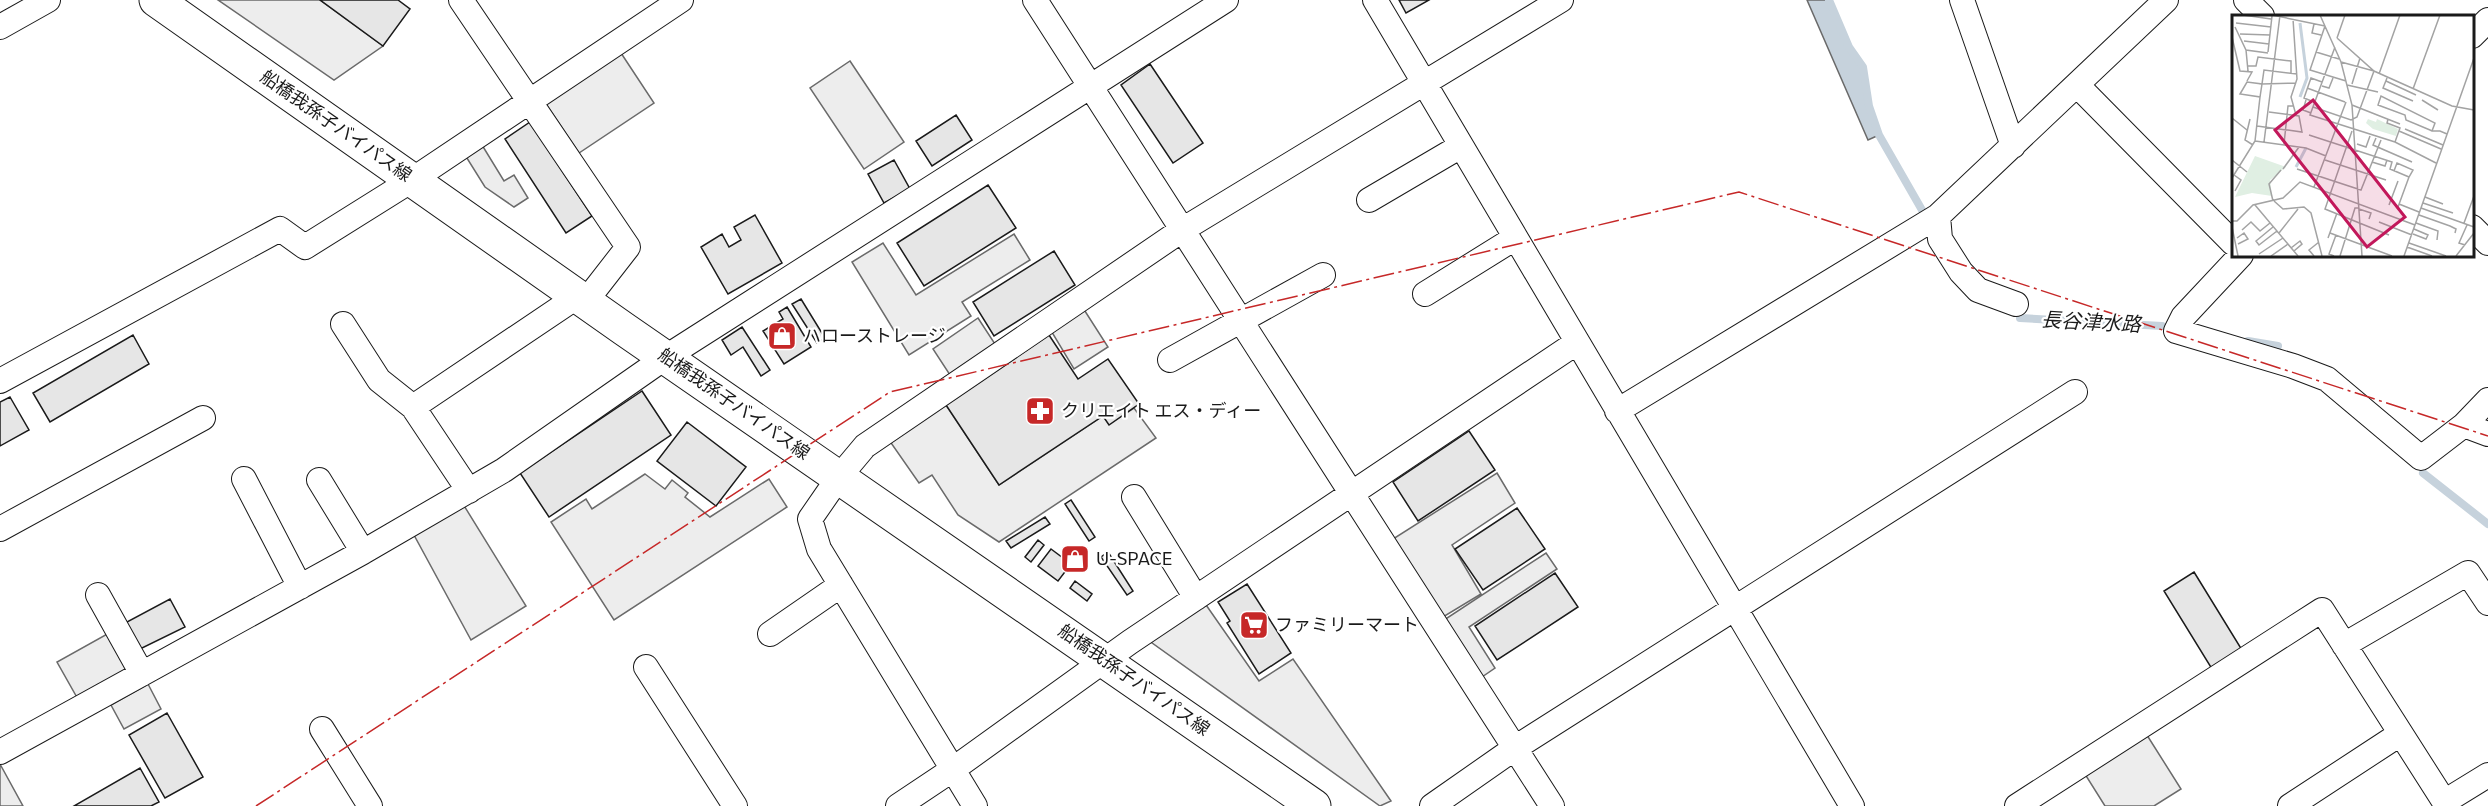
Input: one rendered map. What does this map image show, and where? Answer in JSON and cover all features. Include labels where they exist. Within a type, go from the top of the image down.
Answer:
[{"type":"street","points":[[0,27],[48,0]]},
{"type":"street","name":"船橋我孫子バイパス線","points":[[156,0],[582,299],[1314,806]]},
{"type":"street","points":[[413,407],[582,299],[628,247],[461,0]]},
{"type":"street","points":[[0,381],[280,229],[305,247],[412,180],[681,0]]},
{"type":"street","points":[[1035,0],[1552,806]]},
{"type":"street","points":[[0,752],[363,552],[504,470],[666,357],[1226,0]]},
{"type":"street","points":[[1375,0],[1852,806]]},
{"type":"street","points":[[975,806],[819,549],[810,519],[838,477],[865,446],[1182,230],[1561,0]]},
{"type":"street","points":[[1962,0],[2013,146]]},
{"type":"street","points":[[1617,411],[1938,216],[2166,0]]},
{"type":"street","points":[[2246,0],[2261,15]]},
{"type":"street","points":[[2473,35],[2488,20]]},
{"type":"street","points":[[2077,84],[2232,242]]},
{"type":"street","points":[[1369,200],[1461,146]]},
{"type":"street","points":[[1938,216],[1940,239],[1960,272],[1978,290],[2016,304]]},
{"type":"street","points":[[2473,228],[2488,243]]},
{"type":"street","points":[[1425,294],[1515,238]]},
{"type":"street","points":[[2240,256],[2183,317],[2176,331],[2293,366],[2327,379],[2421,458],[2464,425],[2488,400]]},
{"type":"street","points":[[1170,360],[1323,274]]},
{"type":"street","points":[[343,324],[379,380],[413,407],[469,491]]},
{"type":"street","points":[[898,806],[1196,598],[1576,343]]},
{"type":"street","points":[[1432,806],[1515,748],[2075,392]]},
{"type":"street","points":[[0,529],[203,418]]},
{"type":"street","points":[[2464,425],[2488,434]]},
{"type":"street","points":[[244,479],[300,587]]},
{"type":"street","points":[[319,480],[363,552]]},
{"type":"street","points":[[1134,497],[1196,598]]},
{"type":"street","points":[[2344,645],[2468,573],[2488,603]]},
{"type":"street","points":[[770,634],[841,585]]},
{"type":"street","points":[[98,595],[142,674]]},
{"type":"street","points":[[2017,806],[2322,610],[2446,804],[2488,775]]},
{"type":"street","points":[[646,667],[735,806]]},
{"type":"street","points":[[322,729],[370,806]]},
{"type":"street","points":[[2290,806],[2400,734]]},
{"type":"shaded area","points":[[218,0],[320,0],[383,46],[334,80]]},
{"type":"shaded area","points":[[1807,0],[1829,0],[1849,47],[1863,67],[1869,106],[1879,135],[1868,140]]},
{"type":"shaded area","points":[[621,53],[654,103],[579,153],[546,104]]},
{"type":"shaded area","points":[[850,61],[904,142],[864,169],[810,88]]},
{"type":"shaded area","points":[[482,145],[504,181],[514,175],[528,198],[514,207],[485,187],[465,155]]},
{"type":"shaded area","points":[[1014,234],[1030,260],[962,302],[971,316],[909,355],[852,262],[883,243],[916,295]]},
{"type":"shaded area","points":[[1083,308],[1108,347],[1074,369],[1050,329]]},
{"type":"shaded area","points":[[978,318],[995,344],[950,375],[933,349]]},
{"type":"shaded area","points":[[946,405],[999,485],[1103,416],[1109,424],[1134,408],[1156,438],[999,542],[958,515],[932,475],[919,483],[889,440]]},
{"type":"shaded area","points":[[1497,473],[1515,503],[1452,545],[1481,594],[1443,617],[1393,539]]},
{"type":"shaded area","points":[[645,474],[665,489],[672,480],[688,493],[685,497],[710,517],[769,479],[787,507],[614,620],[551,522],[586,499],[592,509]]},
{"type":"shaded area","points":[[463,504],[526,606],[471,640],[414,535]]},
{"type":"shaded area","points":[[1546,553],[1557,569],[1469,627],[1495,668],[1479,679],[1441,622]]},
{"type":"shaded area","points":[[1204,602],[1259,681],[1293,659],[1391,801],[1380,806],[1148,640]]},
{"type":"shaded area","points":[[109,633],[130,672],[79,701],[57,662]]},
{"type":"shaded area","points":[[148,684],[161,709],[124,729],[111,705]]},
{"type":"shaded area","points":[[2145,732],[2181,789],[2154,806],[2105,806],[2083,771]]},
{"type":"shaded area","points":[[0,764],[23,806],[0,806]]},
{"type":"building","points":[[320,0],[398,0],[410,9],[383,46]]},
{"type":"building","points":[[1399,0],[1429,0],[1406,13]]},
{"type":"building","points":[[1150,64],[1203,143],[1173,163],[1121,85]]},
{"type":"building","points":[[956,115],[972,140],[932,166],[916,141]]},
{"type":"building","points":[[530,122],[592,216],[566,233],[505,139]]},
{"type":"building","points":[[894,160],[910,189],[884,203],[868,174]]},
{"type":"building","points":[[988,185],[1016,228],[924,286],[897,243]]},
{"type":"building","points":[[755,215],[782,263],[728,294],[701,247],[722,234],[729,247],[741,240],[734,227]]},
{"type":"building","points":[[1054,251],[1075,285],[994,336],[973,302]]},
{"type":"building","points":[[801,299],[825,338],[817,343],[792,304]]},
{"type":"building","points":[[787,307],[811,347],[784,364],[763,331],[783,319],[779,312]]},
{"type":"building","points":[[742,327],[770,370],[761,376],[743,347],[731,355],[722,340]]},
{"type":"building","points":[[133,335],[149,364],[50,422],[33,393]]},
{"type":"building","points":[[1049,335],[1078,379],[1108,359],[1139,404],[1109,425],[1103,416],[999,485],[946,405]]},
{"type":"building","points":[[642,391],[671,435],[549,517],[520,473]]},
{"type":"building","points":[[10,397],[29,430],[0,446],[0,402]]},
{"type":"building","points":[[687,422],[746,467],[716,506],[657,461]]},
{"type":"building","points":[[1469,431],[1495,470],[1418,521],[1393,482]]},
{"type":"building","points":[[1071,500],[1095,537],[1089,541],[1065,504]]},
{"type":"building","points":[[1517,508],[1545,549],[1483,590],[1455,549]]},
{"type":"building","points":[[1045,517],[1050,524],[1011,548],[1006,541]]},
{"type":"building","points":[[1038,540],[1044,545],[1031,562],[1025,557]]},
{"type":"building","points":[[1051,549],[1071,564],[1058,581],[1038,566]]},
{"type":"building","points":[[1108,552],[1133,591],[1127,595],[1101,557]]},
{"type":"building","points":[[2194,572],[2242,650],[2212,669],[2164,591]]},
{"type":"building","points":[[1555,573],[1578,607],[1497,660],[1475,626]]},
{"type":"building","points":[[1075,581],[1092,594],[1087,601],[1070,588]]},
{"type":"building","points":[[1247,584],[1291,653],[1259,674],[1227,623],[1230,621],[1218,602]]},
{"type":"building","points":[[170,599],[185,627],[138,650],[125,623]]},
{"type":"building","points":[[167,713],[203,777],[165,798],[129,735]]},
{"type":"building","points":[[140,768],[159,802],[151,806],[74,806]]},
{"type":"waterway","name":"長谷津水路","points":[[1829,0],[1849,47],[1863,67],[1869,106],[1879,135],[1926,217]]},
{"type":"waterway","name":"長谷津水路","points":[[2020,318],[2162,326]]},
{"type":"waterway","name":"長谷津水路","points":[[2248,341],[2278,346]]},
{"type":"waterway","name":"長谷津水路","points":[[2423,473],[2488,524]]},
{"type":"power","points":[[256,806],[890,392],[1739,192],[2488,436]]},
{"type":"place","name":"ハローストレージ","points":[[782,336]]},
{"type":"place","name":"クリエイト エス・ディー","points":[[1040,411]]},
{"type":"place","name":"U-SPACE","points":[[1075,559]]},
{"type":"place","name":"ファミリーマート","points":[[1254,625]]}]
